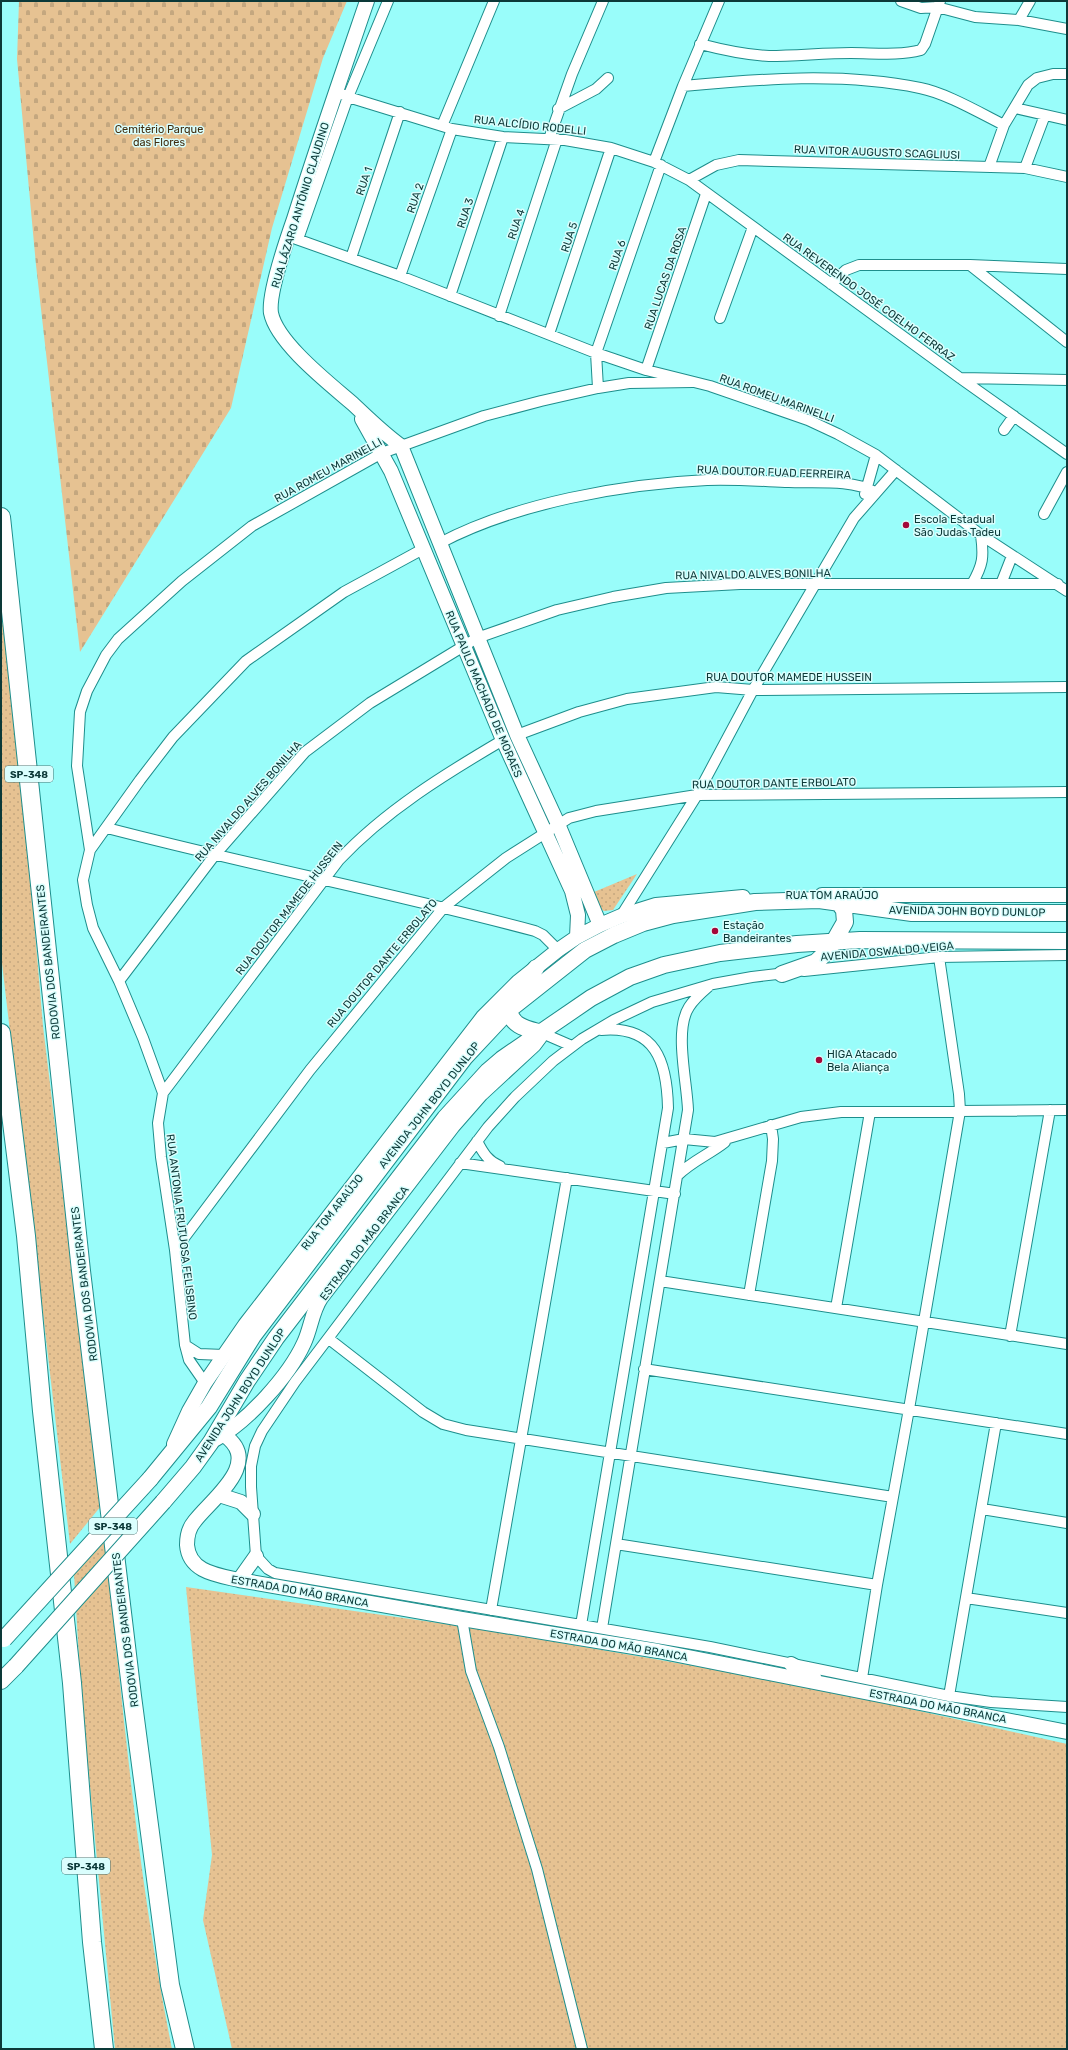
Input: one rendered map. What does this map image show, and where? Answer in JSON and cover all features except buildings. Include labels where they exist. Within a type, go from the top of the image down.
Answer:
[{"type":"highway","name":"RODOVIA DOS BANDEIRANTES","points":[[1,517],[82,1271],[132,1696],[170,1985],[185,2049]]},
{"type":"highway","name":"SP-348","points":[[1,1033],[26,1236],[42,1411],[72,1683],[92,1942],[104,2049]]},
{"type":"main road","name":"AVENIDA JOHN BOYD DUNLOP","points":[[3,1641],[150,1479],[209,1407],[253,1336],[465,1057],[509,1010],[585,950],[614,935],[643,923],[737,901],[755,902],[813,897],[899,912],[1067,913]]},
{"type":"main road","points":[[782,974],[816,962],[824,956],[835,941],[845,922],[844,910],[838,902]]},
{"type":"main road","name":"AVENIDA JOHN BOYD DUNLOP","points":[[1,1681],[163,1502],[218,1438],[247,1381],[276,1338],[445,1118],[488,1071],[523,1043],[542,1033],[591,998],[630,977],[664,965],[720,953],[835,941],[1067,941]]},
{"type":"main road","points":[[536,968],[511,996],[509,1010],[511,1017],[516,1024],[525,1029],[542,1033]]},
{"type":"street","name":"RUA LÁZARO ANTÔNIO CLAUDINO","points":[[366,1],[335,91],[293,237],[275,286],[271,312],[279,331],[294,350],[378,429],[400,446]]},
{"type":"street","points":[[293,237],[348,97],[388,1]]},
{"type":"street","name":"RUA 2","points":[[400,276],[447,128],[494,1]]},
{"type":"street","name":"RUA 4","points":[[500,316],[553,139],[558,109],[603,1]]},
{"type":"street","name":"RUA 6","points":[[596,353],[683,86],[719,1]]},
{"type":"street","points":[[901,1],[921,8],[938,4],[975,17],[1019,20],[1067,29]]},
{"type":"street","points":[[1019,20],[1030,1]]},
{"type":"street","points":[[700,44],[729,51],[769,56],[830,53],[885,54],[914,52],[921,50],[925,44],[938,4]]},
{"type":"street","points":[[989,167],[1004,126],[1016,108],[1028,85],[1037,78],[1053,74],[1067,74]]},
{"type":"street","points":[[558,109],[596,89],[608,78]]},
{"type":"street","points":[[683,86],[766,78],[861,80],[921,88],[969,107],[1004,126]]},
{"type":"street","name":"RUA ALCÍDIO RODELLI","points":[[335,91],[348,97],[400,112],[447,128],[503,137],[553,139],[610,148],[658,164]]},
{"type":"street","points":[[1016,108],[1067,120]]},
{"type":"street","name":"RUA 1","points":[[351,258],[400,112]]},
{"type":"street","points":[[1025,168],[1044,115]]},
{"type":"street","name":"RUA 3","points":[[450,296],[503,137]]},
{"type":"street","name":"RUA 5","points":[[549,334],[610,148]]},
{"type":"street","name":"RUA VITOR AUGUSTO SCAGLIUSI","points":[[689,180],[716,165],[739,160],[1025,168],[1067,177]]},
{"type":"street","name":"RUA REVERENDO JOSÉ COELHO FERRAZ","points":[[658,164],[689,180],[706,194],[1067,454]]},
{"type":"street","name":"RUA LUCAS DA ROSA","points":[[646,370],[706,194]]},
{"type":"street","points":[[720,318],[753,227]]},
{"type":"street","name":"RUA ROMEU MARINELLI","points":[[293,237],[400,276],[596,353],[646,370],[693,382],[808,420],[838,434],[876,455],[981,536],[1067,591]]},
{"type":"street","points":[[831,284],[846,270],[858,265],[970,265],[1067,269]]},
{"type":"street","points":[[970,265],[1067,342]]},
{"type":"street","points":[[596,353],[598,388]]},
{"type":"street","name":"RUA ROMEU MARINELLI","points":[[629,383],[646,370]]},
{"type":"street","points":[[960,378],[1067,380]]},
{"type":"street","name":"RUA ROMEU MARINELLI","points":[[106,655],[118,639],[147,611],[252,526],[382,453],[484,416],[598,388],[629,383],[693,382]]},
{"type":"street","name":"RUA LÁZARO ANTÔNIO CLAUDINO","points":[[354,406],[382,453]]},
{"type":"street","points":[[1004,430],[1014,416]]},
{"type":"street","name":"RUA PAULO MACHADO DE MORAES","points":[[400,446],[517,735],[558,824],[600,925]]},
{"type":"street","name":"RUA PAULO MACHADO DE MORAES","points":[[382,453],[503,740],[572,891],[577,904],[577,937]]},
{"type":"street","points":[[862,510],[866,487],[876,455]]},
{"type":"street","points":[[621,916],[697,795],[753,690],[854,518],[875,492],[896,470]]},
{"type":"street","points":[[1044,514],[1067,472]]},
{"type":"street","name":"RUA DOUTOR FUAD FERREIRA","points":[[440,543],[487,522],[542,504],[644,486],[708,480],[823,483],[866,487],[875,492]]},
{"type":"street","points":[[972,584],[982,567],[984,554],[981,536]]},
{"type":"street","points":[[90,850],[173,737],[246,661],[344,592],[423,549]]},
{"type":"street","points":[[1001,584],[1012,556]]},
{"type":"street","name":"RUA NIVALDO ALVES BONILHA","points":[[119,981],[214,856],[305,752],[370,703],[463,645],[477,638],[557,610],[613,597],[666,588],[740,584],[1058,584]]},
{"type":"street","name":"RUA ANTONIA FRUTUOSA FELISBINO","points":[[106,655],[87,691],[80,712],[77,766],[90,850],[83,880],[93,928],[119,981],[143,1038],[163,1093],[158,1123],[160,1157],[175,1250],[185,1344],[189,1360],[205,1383]]},
{"type":"street","name":"RUA DOUTOR MAMEDE HUSSEIN","points":[[517,735],[578,712],[627,699],[716,687],[753,690],[1067,687]]},
{"type":"street","name":"RUA DOUTOR MAMEDE HUSSEIN","points":[[163,1093],[339,860],[357,841],[398,808],[466,761],[503,740]]},
{"type":"street","name":"RUA DOUTOR DANTE ERBOLATO","points":[[175,1250],[310,1070],[444,906],[484,873],[569,818],[596,811],[697,795],[1067,792]]},
{"type":"street","points":[[107,828],[214,856],[444,906],[535,931],[543,935],[558,950]]},
{"type":"street","name":"RUA TOM ARAÚJO","points":[[813,897],[1067,895]]},
{"type":"street","points":[[536,968],[577,937],[621,916],[656,906],[737,901]]},
{"type":"street","name":"AVENIDA OSWALDO VEIGA","points":[[295,1382],[329,1339],[477,1141],[515,1097],[572,1046],[595,1031],[652,1002],[713,984],[752,976],[939,957],[1067,955]]},
{"type":"street","points":[[862,1678],[960,1111],[959,1094],[939,957]]},
{"type":"street","name":"RUA TOM ARAÚJO","points":[[170,1456],[189,1411],[205,1383],[244,1325],[483,1017],[518,982],[536,968]]},
{"type":"street","points":[[602,1628],[688,1110],[688,1090],[681,1037],[682,1023],[688,1008],[698,996],[713,984]]},
{"type":"street","points":[[581,1625],[668,1108],[668,1090],[665,1070],[660,1058],[652,1046],[632,1033],[612,1029],[595,1031]]},
{"type":"street","points":[[542,1033],[572,1046]]},
{"type":"street","name":"ESTRADA DO MÃO BRANCA","points":[[218,1438],[262,1402],[303,1344],[315,1310],[321,1298],[454,1126],[481,1094],[534,1045],[542,1033]]},
{"type":"street","points":[[1010,1336],[1050,1110]]},
{"type":"street","points":[[663,1143],[684,1139],[705,1142],[729,1139],[801,1117],[841,1112],[1067,1110]]},
{"type":"street","points":[[836,1308],[870,1112]]},
{"type":"street","points":[[749,1295],[772,1161],[773,1139],[771,1125]]},
{"type":"street","points":[[678,1175],[691,1162],[715,1150],[729,1139]]},
{"type":"street","points":[[477,1141],[492,1163],[506,1169]]},
{"type":"street","points":[[460,1164],[506,1169],[675,1194]]},
{"type":"street","points":[[491,1610],[567,1178]]},
{"type":"street","points":[[660,1281],[1067,1344]]},
{"type":"street","points":[[329,1339],[423,1412],[443,1424],[466,1430],[521,1439],[893,1497]]},
{"type":"street","points":[[185,1344],[199,1354],[224,1355]]},
{"type":"street","points":[[644,1369],[1067,1434]]},
{"type":"street","points":[[262,1402],[278,1394],[295,1382]]},
{"type":"street","points":[[295,1382],[262,1431],[255,1446],[251,1466],[256,1556],[268,1569],[275,1573],[602,1628],[949,1696],[991,1702],[1067,1707]]},
{"type":"street","points":[[949,1696],[996,1423]]},
{"type":"street","name":"ESTRADA DO MÃO BRANCA","points":[[218,1438],[233,1441],[238,1450],[238,1461],[234,1473],[219,1495],[193,1523],[187,1540],[192,1561],[199,1568],[220,1576],[462,1619],[658,1650],[1067,1732]]},
{"type":"street","points":[[219,1495],[241,1502],[253,1514]]},
{"type":"street","points":[[982,1509],[1067,1523]]},
{"type":"street","points":[[616,1544],[877,1586]]},
{"type":"street","points":[[238,1580],[256,1556]]},
{"type":"street","points":[[966,1598],[1067,1613]]},
{"type":"street","points":[[462,1619],[471,1671],[499,1748],[537,1869],[582,2049]]},
{"type":"street","points":[[791,1664],[808,1675],[828,1684]]},
{"type":"green space","name":"Cemitério Parque das Flores","points":[[19,1],[347,1],[323,58],[272,228],[231,408],[80,652],[36,265],[17,59]]},
{"type":"green space","points":[[1,595],[28,850],[43,1026],[101,1506],[70,1544],[1,955]]},
{"type":"green space","points":[[637,874],[613,910],[604,911],[597,906],[594,892]]},
{"type":"green space","points":[[105,1540],[132,1795],[160,1986],[172,2049],[115,2049],[81,1692],[74,1574]]},
{"type":"green space","points":[[186,1587],[474,1628],[799,1684],[1067,1744],[1067,2049],[232,2049],[203,1920],[212,1855]]},
{"type":"place","name":"Escola Estadual São Judas Tadeu","points":[[906,525]]},
{"type":"place","name":"Estação Bandeirantes","points":[[715,931]]},
{"type":"place","name":"HIGA Atacado Bela Aliança","points":[[819,1060]]}]
